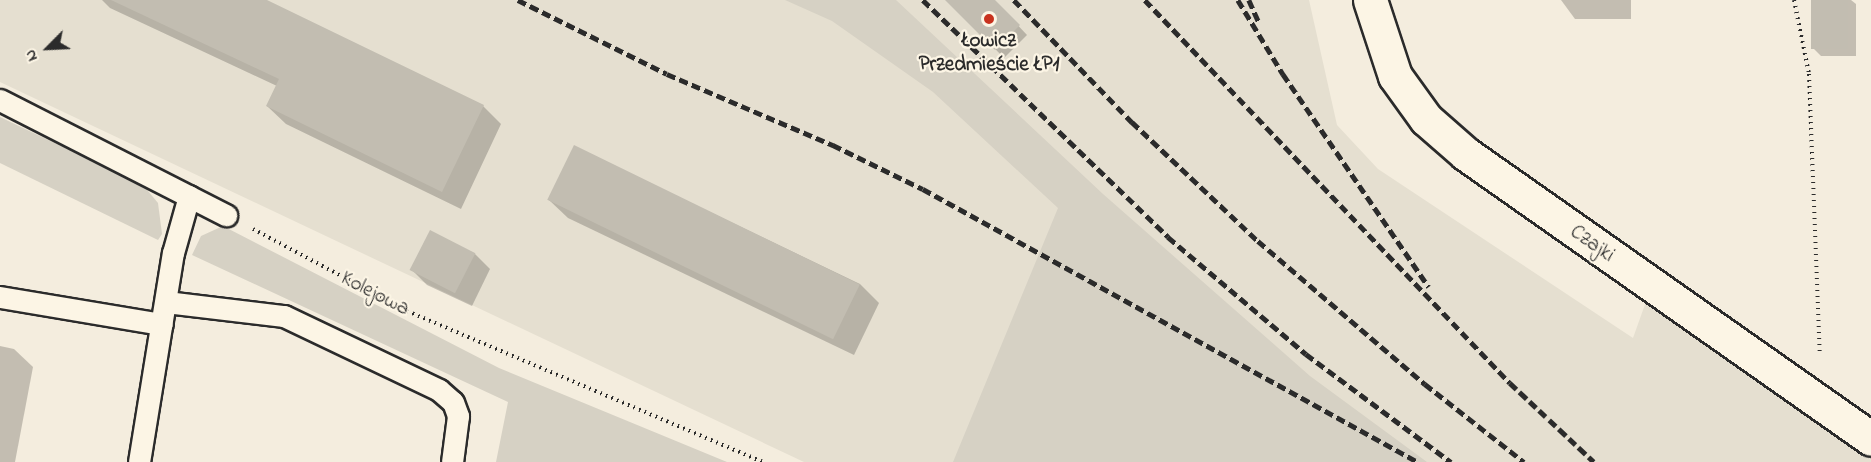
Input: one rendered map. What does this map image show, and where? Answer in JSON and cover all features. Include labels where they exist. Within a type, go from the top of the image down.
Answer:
[{"type":"street","name":"Czajki","points":[[1370,0],[1395,76],[1426,119],[1466,154],[1871,439]]},
{"type":"lane","points":[[0,100],[225,215]]},
{"type":"lane","points":[[139,462],[173,253],[189,196]]},
{"type":"lane","points":[[0,297],[162,324]]},
{"type":"lane","points":[[166,302],[284,316],[440,390],[453,402],[458,416],[452,462]]},
{"type":"path","points":[[1794,0],[1809,75],[1821,381],[1815,400]]},
{"type":"path","name":"Kolejowa","points":[[225,215],[407,312],[763,462]]},
{"type":"shaded area","points":[[0,0],[1309,0],[1337,125],[1378,169],[1633,338],[1648,296],[1871,447],[1871,462],[804,462],[0,82]]},
{"type":"shaded area","points":[[785,0],[896,0],[1103,194],[1310,376],[1427,462],[953,462],[1058,208],[933,92],[832,21]]},
{"type":"shaded area","points":[[0,117],[143,185],[158,203],[162,234],[158,240],[0,163]]},
{"type":"shaded area","points":[[223,226],[499,368],[727,462],[496,462],[508,402],[192,255],[201,236]]},
{"type":"building","points":[[111,0],[267,0],[484,105],[442,192],[266,106],[279,79]]},
{"type":"building","name":"Łowicz Przedmieście ŁP1","points":[[945,0],[995,0],[1020,25],[995,50]]},
{"type":"building","points":[[1811,0],[1848,0],[1848,49],[1811,49]]},
{"type":"building","points":[[574,145],[860,284],[833,339],[547,200]]},
{"type":"building","points":[[430,230],[475,253],[455,293],[410,270]]},
{"type":"railway","points":[[518,0],[667,74],[833,145],[923,189],[1418,462]]},
{"type":"railway","points":[[923,0],[1168,237],[1306,354],[1451,462]]},
{"type":"railway","points":[[1014,0],[1132,122],[1258,241],[1425,384],[1524,462]]},
{"type":"railway","points":[[1145,0],[1510,383],[1594,462]]},
{"type":"railway","points":[[1238,0],[1283,74],[1429,287]]},
{"type":"railway","points":[[1249,0],[1259,22]]},
{"type":"place","name":"Łowicz Przedmieście ŁP1","points":[[989,19]]}]
